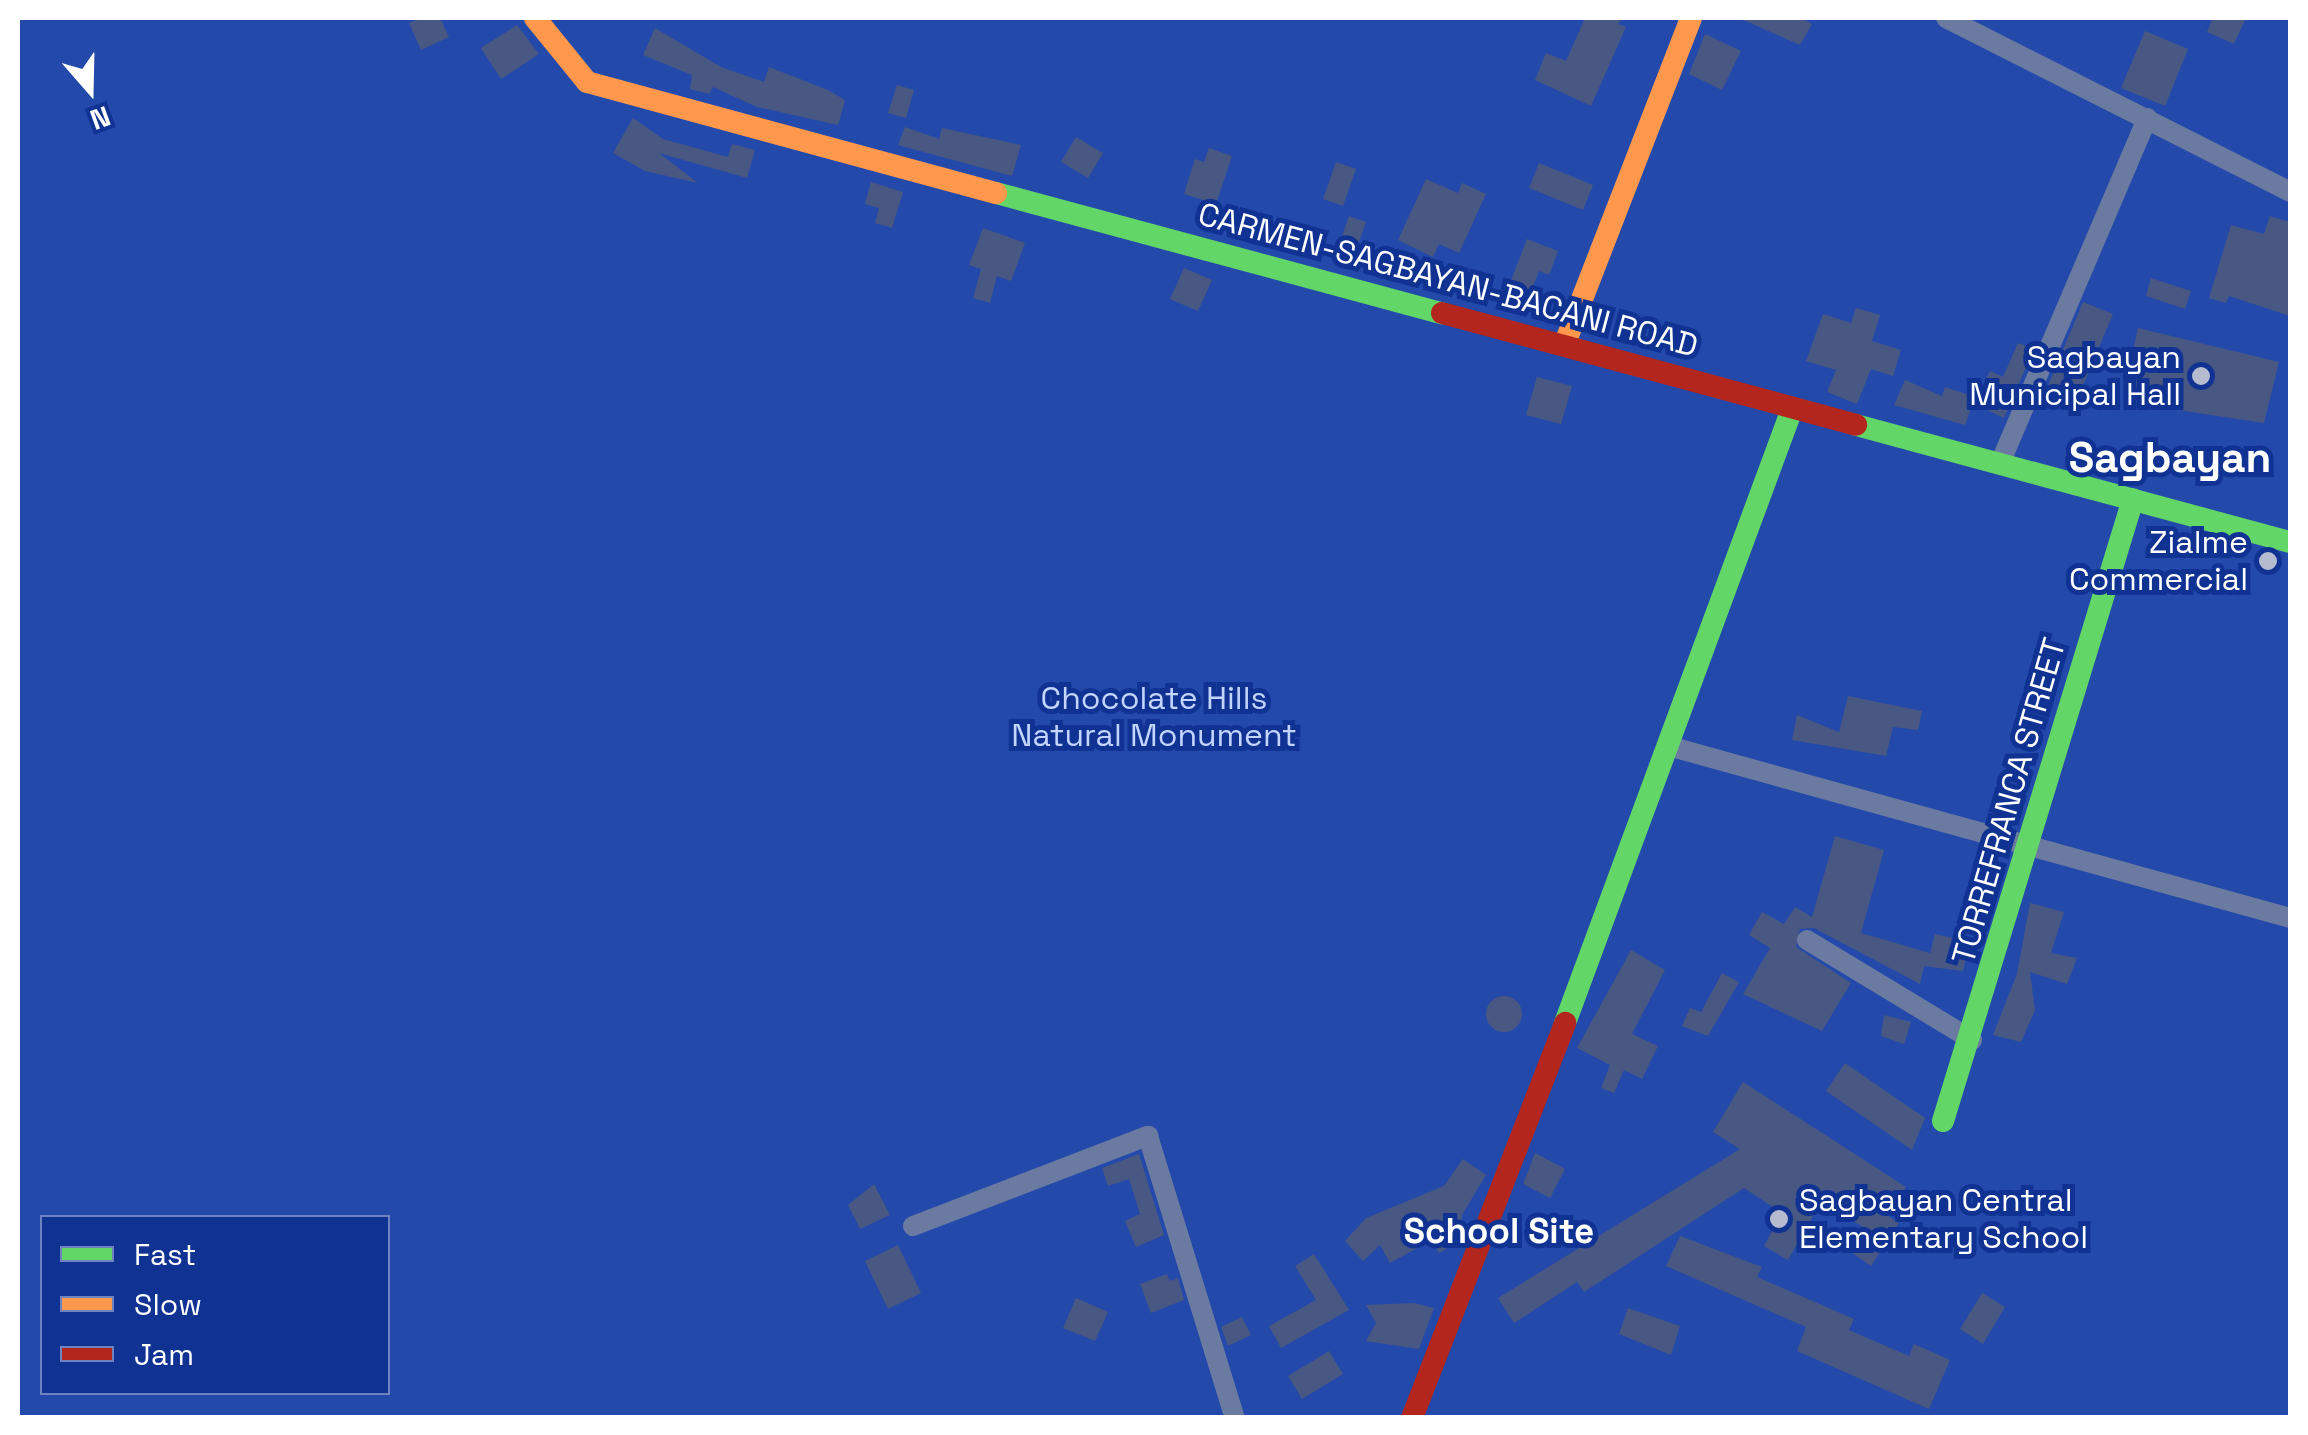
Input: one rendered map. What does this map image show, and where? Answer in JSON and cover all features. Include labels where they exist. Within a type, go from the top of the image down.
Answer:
[{"type":"main road","name":"CARMEN-SAGBAYAN-BACANI ROAD","points":[[535,18],[587,82],[1566,343],[1792,409],[2000,461],[2290,542]]},
{"type":"main road","points":[[1566,343],[1682,22]]},
{"type":"main road","points":[[1412,1418],[1672,746],[1792,409]]},
{"type":"main road","name":"TORREFRANCA STREET","points":[[1944,1121],[1972,1040],[2132,499]]},
{"type":"street","points":[[1946,18],[2290,192]]},
{"type":"street","points":[[2000,461],[2147,118]]},
{"type":"street","points":[[1672,746],[2030,841],[2290,918]]},
{"type":"street","points":[[1807,940],[1972,1040]]},
{"type":"street","points":[[913,1226],[1148,1136],[1235,1418]]},
{"type":"green space","name":"Chocolate Hills Natural Monument","points":[[18,18],[2290,18],[2290,1417],[18,1417]]},
{"type":"building","points":[[440,18],[449,37],[421,50],[409,23]]},
{"type":"building","points":[[1585,18],[1623,18],[1618,24],[1626,27],[1591,106],[1535,80],[1546,53],[1566,61]]},
{"type":"building","points":[[1739,18],[1801,18],[1812,24],[1800,45]]},
{"type":"building","points":[[2213,18],[2246,18],[2234,44],[2207,32]]},
{"type":"building","points":[[517,25],[539,54],[501,79],[481,48]]},
{"type":"building","points":[[655,28],[721,67],[764,82],[769,67],[828,90],[845,100],[838,125],[757,107],[713,87],[709,94],[690,89],[692,75],[643,55]]},
{"type":"building","points":[[2145,31],[2188,49],[2165,106],[2121,88]]},
{"type":"building","points":[[1705,34],[1741,51],[1722,90],[1689,74]]},
{"type":"building","points":[[897,85],[914,90],[906,118],[888,113]]},
{"type":"building","points":[[633,118],[663,139],[728,157],[732,144],[755,150],[747,178],[659,153],[698,183],[645,171],[613,153]]},
{"type":"building","points":[[905,127],[939,139],[942,128],[1021,145],[1012,176],[898,145]]},
{"type":"building","points":[[1076,137],[1103,153],[1088,178],[1061,162]]},
{"type":"building","points":[[1209,148],[1232,156],[1216,204],[1184,194],[1195,159],[1204,162]]},
{"type":"building","points":[[1336,162],[1356,169],[1343,206],[1323,199]]},
{"type":"building","points":[[1539,163],[1593,185],[1583,210],[1529,188]]},
{"type":"building","points":[[1426,179],[1458,193],[1462,183],[1486,194],[1459,253],[1439,244],[1433,257],[1398,240]]},
{"type":"building","points":[[871,182],[903,192],[892,228],[875,223],[879,208],[865,204]]},
{"type":"building","points":[[1349,216],[1366,222],[1352,262],[1335,256]]},
{"type":"building","points":[[2270,216],[2290,222],[2290,316],[2229,296],[2226,303],[2209,298],[2231,225],[2264,234]]},
{"type":"building","points":[[983,228],[1025,243],[1011,281],[997,276],[990,303],[973,298],[981,269],[969,265]]},
{"type":"building","points":[[1527,239],[1558,251],[1549,275],[1539,271],[1524,309],[1503,301]]},
{"type":"building","points":[[1184,268],[1212,280],[1198,311],[1170,299]]},
{"type":"building","points":[[2151,278],[2191,291],[2185,309],[2146,296]]},
{"type":"building","points":[[2083,302],[2113,314],[2077,400],[2047,388]]},
{"type":"building","points":[[1856,308],[1880,315],[1872,341],[1901,350],[1893,376],[1871,369],[1857,404],[1827,392],[1836,370],[1806,361],[1823,314],[1851,323]]},
{"type":"building","name":"Sagbayan Municipal Hall","points":[[2138,328],[2279,362],[2264,423],[2165,408],[2167,400],[2124,390]]},
{"type":"building","points":[[2018,343],[2034,349],[2004,418],[1975,404],[1990,371],[2003,377]]},
{"type":"building","points":[[1537,377],[1572,386],[1561,424],[1526,415]]},
{"type":"building","points":[[1905,380],[1942,396],[1945,387],[1975,397],[1965,425],[1894,405]]},
{"type":"building","points":[[1848,696],[1922,711],[1918,730],[1893,727],[1886,756],[1792,740],[1797,715],[1839,732]]},
{"type":"building","points":[[1835,836],[1884,850],[1861,933],[1930,953],[1935,934],[1970,942],[1963,971],[1924,966],[1920,984],[1814,928],[1800,929],[1796,947],[1851,983],[1822,1031],[1743,994],[1770,948],[1749,935],[1762,912],[1784,924],[1795,907],[1812,917]]},
{"type":"building","points":[[2030,903],[2064,912],[2051,953],[2077,958],[2067,984],[2030,972],[2035,1010],[2021,1042],[1993,1035],[2017,974]]},
{"type":"building","points":[[1631,950],[1665,970],[1632,1034],[1658,1046],[1642,1079],[1624,1070],[1614,1093],[1601,1088],[1610,1065],[1577,1048]]},
{"type":"building","points":[[1722,973],[1739,982],[1708,1036],[1682,1026],[1690,1008],[1701,1012]]},
{"type":"building","points":[[1504,996],[1517,1001],[1522,1014],[1517,1027],[1504,1032],[1491,1027],[1486,1014],[1491,1001]]},
{"type":"building","points":[[1884,1015],[1911,1022],[1904,1044],[1881,1036]]},
{"type":"building","points":[[1845,1063],[1925,1118],[1912,1150],[1826,1091]]},
{"type":"building","points":[[1743,1082],[1906,1187],[1887,1215],[1899,1223],[1871,1266],[1848,1250],[1863,1227],[1821,1202],[1788,1260],[1764,1246],[1782,1213],[1744,1188],[1584,1292],[1577,1282],[1514,1323],[1498,1298],[1740,1149],[1713,1132]]},
{"type":"building","points":[[1535,1153],[1565,1169],[1550,1198],[1523,1184]]},
{"type":"building","points":[[1139,1154],[1164,1235],[1136,1247],[1125,1221],[1140,1214],[1129,1179],[1108,1186],[1102,1168]]},
{"type":"building","points":[[1463,1159],[1486,1175],[1462,1215],[1460,1241],[1439,1253],[1432,1240],[1390,1263],[1380,1245],[1363,1261],[1345,1241],[1366,1218],[1444,1186]]},
{"type":"building","points":[[874,1184],[890,1215],[860,1229],[848,1205]]},
{"type":"building","points":[[1680,1236],[1762,1267],[1757,1277],[1854,1319],[1849,1330],[1909,1356],[1914,1344],[1950,1360],[1929,1409],[1797,1351],[1806,1327],[1666,1266]]},
{"type":"building","points":[[898,1245],[921,1293],[888,1309],[865,1261]]},
{"type":"building","points":[[1314,1254],[1349,1310],[1281,1348],[1269,1326],[1316,1300],[1295,1266]]},
{"type":"building","points":[[1167,1274],[1170,1281],[1178,1278],[1184,1300],[1151,1313],[1140,1284]]},
{"type":"building","points":[[1982,1293],[2005,1307],[1983,1344],[1960,1329]]},
{"type":"building","points":[[1076,1298],[1108,1312],[1095,1341],[1063,1328]]},
{"type":"building","points":[[1414,1303],[1434,1308],[1419,1349],[1366,1341],[1376,1323],[1366,1305]]},
{"type":"building","points":[[1628,1308],[1680,1326],[1671,1355],[1619,1334]]},
{"type":"building","points":[[1242,1317],[1251,1335],[1228,1346],[1221,1327]]},
{"type":"building","points":[[1329,1351],[1343,1374],[1302,1399],[1288,1376]]},
{"type":"traffic: fast","points":[[996,193],[1442,313]]},
{"type":"traffic: fast","points":[[1565,1023],[1792,409]]},
{"type":"traffic: fast","points":[[1856,425],[2290,542]]},
{"type":"traffic: fast","points":[[1943,1121],[2133,499]]},
{"type":"traffic: slow","points":[[535,18],[587,82],[996,193]]},
{"type":"traffic: slow","points":[[1565,343],[1691,18]]},
{"type":"traffic: jam","points":[[1442,313],[1856,425]]},
{"type":"traffic: jam","points":[[1412,1418],[1565,1023]]},
{"type":"place","name":"Sagbayan Municipal Hall","points":[[2201,376]]},
{"type":"place","name":"Zialme Commercial","points":[[2268,561]]},
{"type":"place","name":"Sagbayan Central Elementary School","points":[[1779,1219]]},
{"type":"district","name":"Sagbayan","points":[[2170,458]]},
{"type":"district","name":"School Site","points":[[1499,1231]]}]
